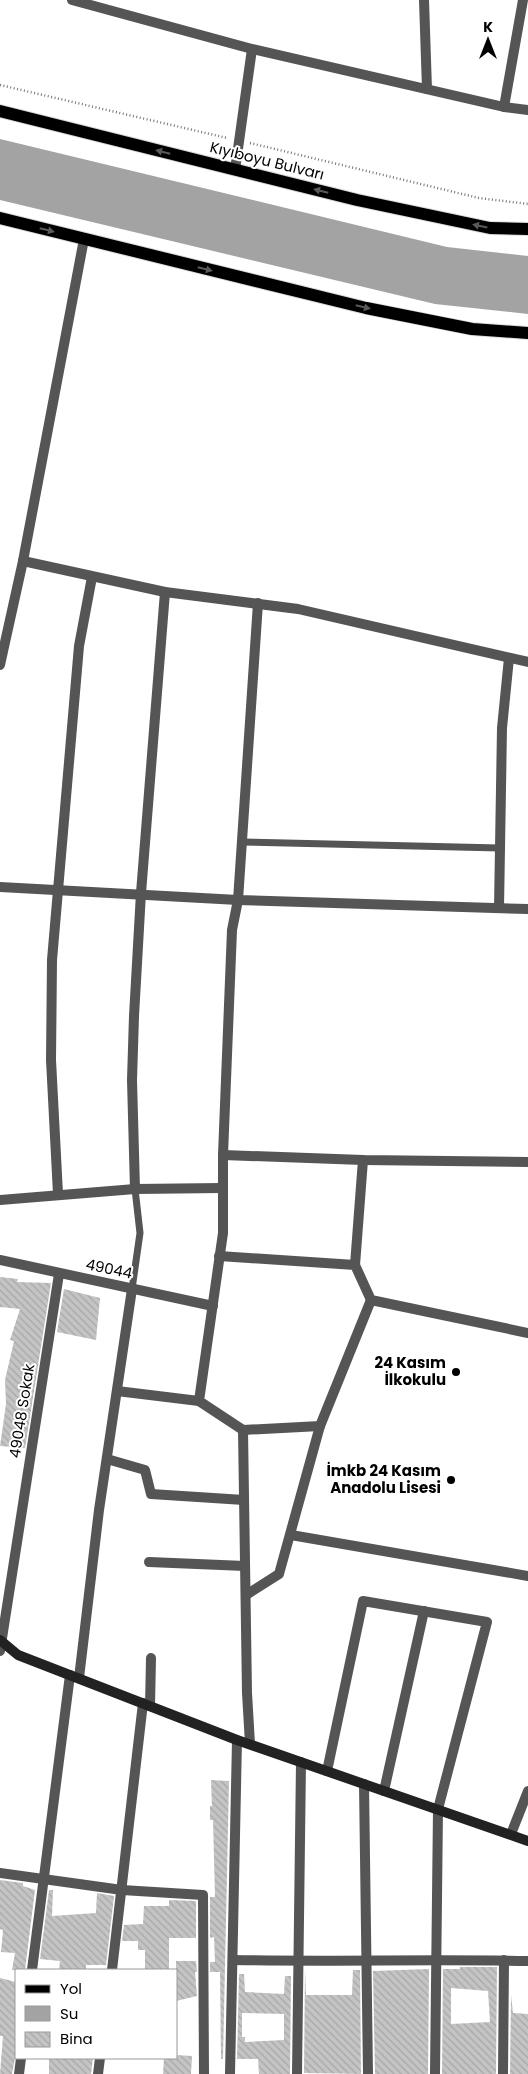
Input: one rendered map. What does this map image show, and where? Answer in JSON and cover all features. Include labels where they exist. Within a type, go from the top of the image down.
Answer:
[{"type":"main road","name":"Kıyıboyu Bulvarı","points":[[0,111],[357,200],[490,228],[528,229]]},
{"type":"main road","points":[[0,218],[366,308],[472,329],[528,333]]},
{"type":"street","points":[[75,0],[252,49],[504,107],[528,110]]},
{"type":"street","points":[[424,0],[427,89]]},
{"type":"street","points":[[504,107],[523,0]]},
{"type":"street","points":[[235,170],[252,49]]},
{"type":"street","points":[[0,665],[23,561],[84,239]]},
{"type":"street","points":[[23,561],[165,592],[298,609],[528,662]]},
{"type":"street","points":[[58,1194],[50,1010],[58,888],[79,646],[92,577]]},
{"type":"street","points":[[135,1189],[132,1080],[141,893],[165,592]]},
{"type":"street","points":[[199,1401],[223,1232],[222,1188],[232,930],[238,900],[258,603]]},
{"type":"street","points":[[499,908],[502,728],[509,658]]},
{"type":"street","points":[[0,887],[58,888],[238,900],[528,909]]},
{"type":"street","points":[[223,1155],[363,1160],[528,1162]]},
{"type":"street","points":[[246,1595],[279,1574],[320,1426],[371,1300],[355,1265],[363,1160]]},
{"type":"street","points":[[0,1200],[135,1189],[222,1188]]},
{"type":"street","points":[[219,1256],[355,1265]]},
{"type":"street","name":"49044","points":[[0,1260],[213,1306]]},
{"type":"street","name":"49048 Sokak","points":[[1,1644],[59,1274]]},
{"type":"street","points":[[32,1969],[43,1880],[132,1289]]},
{"type":"street","points":[[371,1300],[528,1333]]},
{"type":"street","points":[[117,1391],[199,1401],[244,1430],[320,1426]]},
{"type":"street","points":[[244,1430],[245,1566],[250,1744]]},
{"type":"street","points":[[107,1459],[146,1470],[151,1494],[244,1500]]},
{"type":"street","points":[[291,1534],[528,1576]]},
{"type":"street","points":[[149,1562],[245,1566]]},
{"type":"street","points":[[327,1771],[363,1601],[487,1622],[438,1809],[435,2074]]},
{"type":"street","points":[[384,1791],[424,1611]]},
{"type":"street","points":[[1,1644],[18,1655],[237,1740],[528,1841]]},
{"type":"street","points":[[112,1969],[147,1705],[151,1658]]},
{"type":"street","points":[[230,2074],[237,1740]]},
{"type":"street","points":[[297,2074],[301,1762]]},
{"type":"street","points":[[364,1784],[368,2074]]},
{"type":"street","points":[[512,1834],[528,1791]]},
{"type":"street","points":[[0,1874],[122,1890],[203,1895],[204,2074]]},
{"type":"street","points":[[232,1960],[299,1962],[436,1959],[528,1961]]},
{"type":"street","points":[[503,2074],[504,1960]]},
{"type":"street","points":[[20,2074],[21,2059]]},
{"type":"street","points":[[98,2074],[100,2059]]},
{"type":"lane","points":[[242,842],[500,848]]},
{"type":"lane","points":[[132,1289],[140,1232],[135,1189]]},
{"type":"path","points":[[0,85],[479,198],[528,204]]},
{"type":"water","points":[[0,139],[447,247],[528,256],[528,314],[435,304],[0,200]]},
{"type":"building","points":[[0,1277],[18,1279],[17,1282],[51,1283],[25,1448],[0,1446],[6,1404],[5,1380],[14,1341],[10,1340],[20,1309],[0,1307]]},
{"type":"building","points":[[64,1289],[100,1298],[96,1340],[57,1332]]},
{"type":"building","points":[[211,1780],[229,1781],[223,2059],[221,2059],[220,1972],[210,1972],[210,1962],[215,1962],[214,1937],[210,1938],[210,1897],[215,1897],[213,1820],[210,1820],[210,1806],[212,1806]]},
{"type":"building","points":[[0,1880],[23,1883],[23,1886],[35,1890],[25,1969],[12,1970],[15,1953],[1,1952],[3,1930],[0,1929]]},
{"type":"building","points":[[49,1890],[53,1890],[52,1916],[96,1913],[97,1893],[114,1896],[106,1965],[86,1965],[86,1969],[59,1969],[60,1961],[40,1959]]},
{"type":"building","points":[[169,1900],[196,1901],[196,1938],[169,1938],[169,1969],[145,1969],[145,1950],[138,1950],[138,1941],[122,1941],[124,1925],[143,1924],[144,1906],[169,1906]]},
{"type":"building","points":[[176,1961],[196,1961],[197,1996],[178,2001],[178,1969],[176,1969]]},
{"type":"building","points":[[460,1967],[497,1967],[496,2074],[442,2074],[443,1969],[460,1969]],"holes":[[[451,1988],[488,1991],[490,2022],[451,2024]]]},
{"type":"building","points":[[305,1969],[306,1995],[352,1995],[353,1970],[360,1970],[361,2074],[304,2073]]},
{"type":"building","points":[[429,1969],[428,2074],[375,2074],[373,1971]]},
{"type":"building","points":[[239,1974],[244,1974],[245,1992],[284,1994],[285,1976],[291,1976],[290,2074],[259,2074],[258,2059],[237,2059]],"holes":[[[242,2013],[284,2014],[284,2040],[245,2042],[245,2037],[242,2037]]]},
{"type":"building","points":[[0,1978],[15,1982],[15,2058],[12,2074],[0,2074],[3,2036],[0,2036]]},
{"type":"building","points":[[511,1995],[513,2013],[528,2014],[528,2074],[510,2074]]},
{"type":"building","points":[[178,2055],[192,2056],[191,2074],[163,2074],[164,2059],[178,2059]]},
{"type":"building","points":[[49,2059],[93,2059],[91,2074],[49,2074]]},
{"type":"place","name":"24 Kasım İlkokulu","points":[[456,1372]]},
{"type":"place","name":"İmkb 24 Kasım Anadolu Lisesi","points":[[451,1480]]}]
